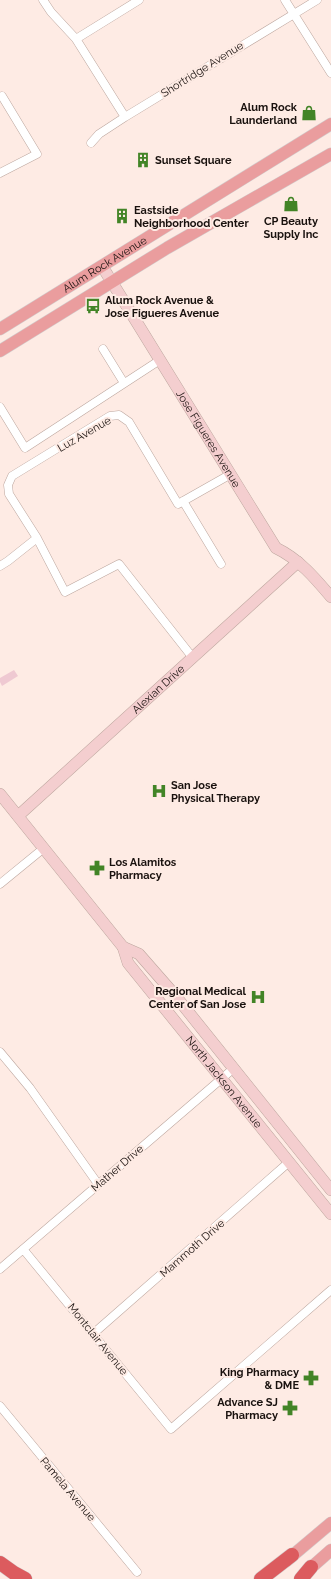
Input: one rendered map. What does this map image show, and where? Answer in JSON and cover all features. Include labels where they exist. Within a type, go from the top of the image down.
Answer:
[{"type":"highway","points":[[261,1579],[292,1555]]},
{"type":"highway","points":[[0,1563],[24,1579]]},
{"type":"highway","points":[[301,1579],[311,1567]]},
{"type":"main road","name":"Alum Rock Avenue","points":[[0,329],[331,124]]},
{"type":"main road","name":"Alum Rock Avenue","points":[[0,351],[173,244],[331,154]]},
{"type":"main road","name":"Jose Figueres Avenue","points":[[102,266],[276,548],[290,555],[298,562],[317,580],[331,597]]},
{"type":"main road","name":"Alexian Drive","points":[[18,816],[298,562]]},
{"type":"main road","name":"North Jackson Avenue","points":[[0,794],[124,947],[128,963],[331,1214]]},
{"type":"main road","name":"North Jackson Avenue","points":[[124,947],[139,954],[174,994],[331,1190]]},
{"type":"main road","points":[[266,1579],[292,1555],[331,1523]]},
{"type":"main road","points":[[298,1579],[331,1550]]},
{"type":"street","points":[[43,0],[51,12],[71,31],[125,117]]},
{"type":"street","points":[[76,39],[139,0]]},
{"type":"street","points":[[285,0],[331,73]]},
{"type":"street","name":"Shortridge Avenue","points":[[91,143],[99,134],[125,117],[316,0]]},
{"type":"street","points":[[0,173],[37,154],[2,96]]},
{"type":"street","points":[[103,349],[124,383]]},
{"type":"street","points":[[0,407],[25,448],[160,360]]},
{"type":"street","name":"Luz Avenue","points":[[193,658],[119,564],[65,592],[37,538],[9,494],[8,485],[12,476],[110,416],[119,415],[129,422],[178,504],[183,501],[221,564]]},
{"type":"street","points":[[183,501],[231,474]]},
{"type":"street","points":[[0,566],[37,538]]},
{"type":"street","points":[[0,884],[44,848]]},
{"type":"street","points":[[0,1052],[30,1088],[98,1184]]},
{"type":"street","name":"Mather Drive","points":[[0,1269],[234,1068]]},
{"type":"street","name":"Mammoth Drive","points":[[94,1333],[289,1162]]},
{"type":"street","name":"Montclair Avenue","points":[[23,1249],[94,1333],[171,1429],[331,1290]]},
{"type":"street","name":"Pamela Avenue","points":[[0,1406],[137,1572]]},
{"type":"shaded area","points":[[14,670],[18,676],[2,686],[0,678]]},
{"type":"place","name":"Alum Rock Launderland","points":[[309,113]]},
{"type":"place","name":"Sunset Square","points":[[143,160]]},
{"type":"place","name":"CP Beauty Supply Inc","points":[[291,204]]},
{"type":"place","name":"Eastside Neighborhood Center","points":[[122,216]]},
{"type":"place","name":"Alum Rock Avenue & Jose Figueres Avenue","points":[[93,306]]},
{"type":"place","name":"San Jose Physical Therapy","points":[[159,791]]},
{"type":"place","name":"Los Alamitos Pharmacy","points":[[97,868]]},
{"type":"place","name":"Regional Medical Center of San Jose","points":[[258,997]]},
{"type":"place","name":"King Pharmacy & DME","points":[[311,1378]]},
{"type":"place","name":"Advance SJ Pharmacy","points":[[290,1408]]}]
